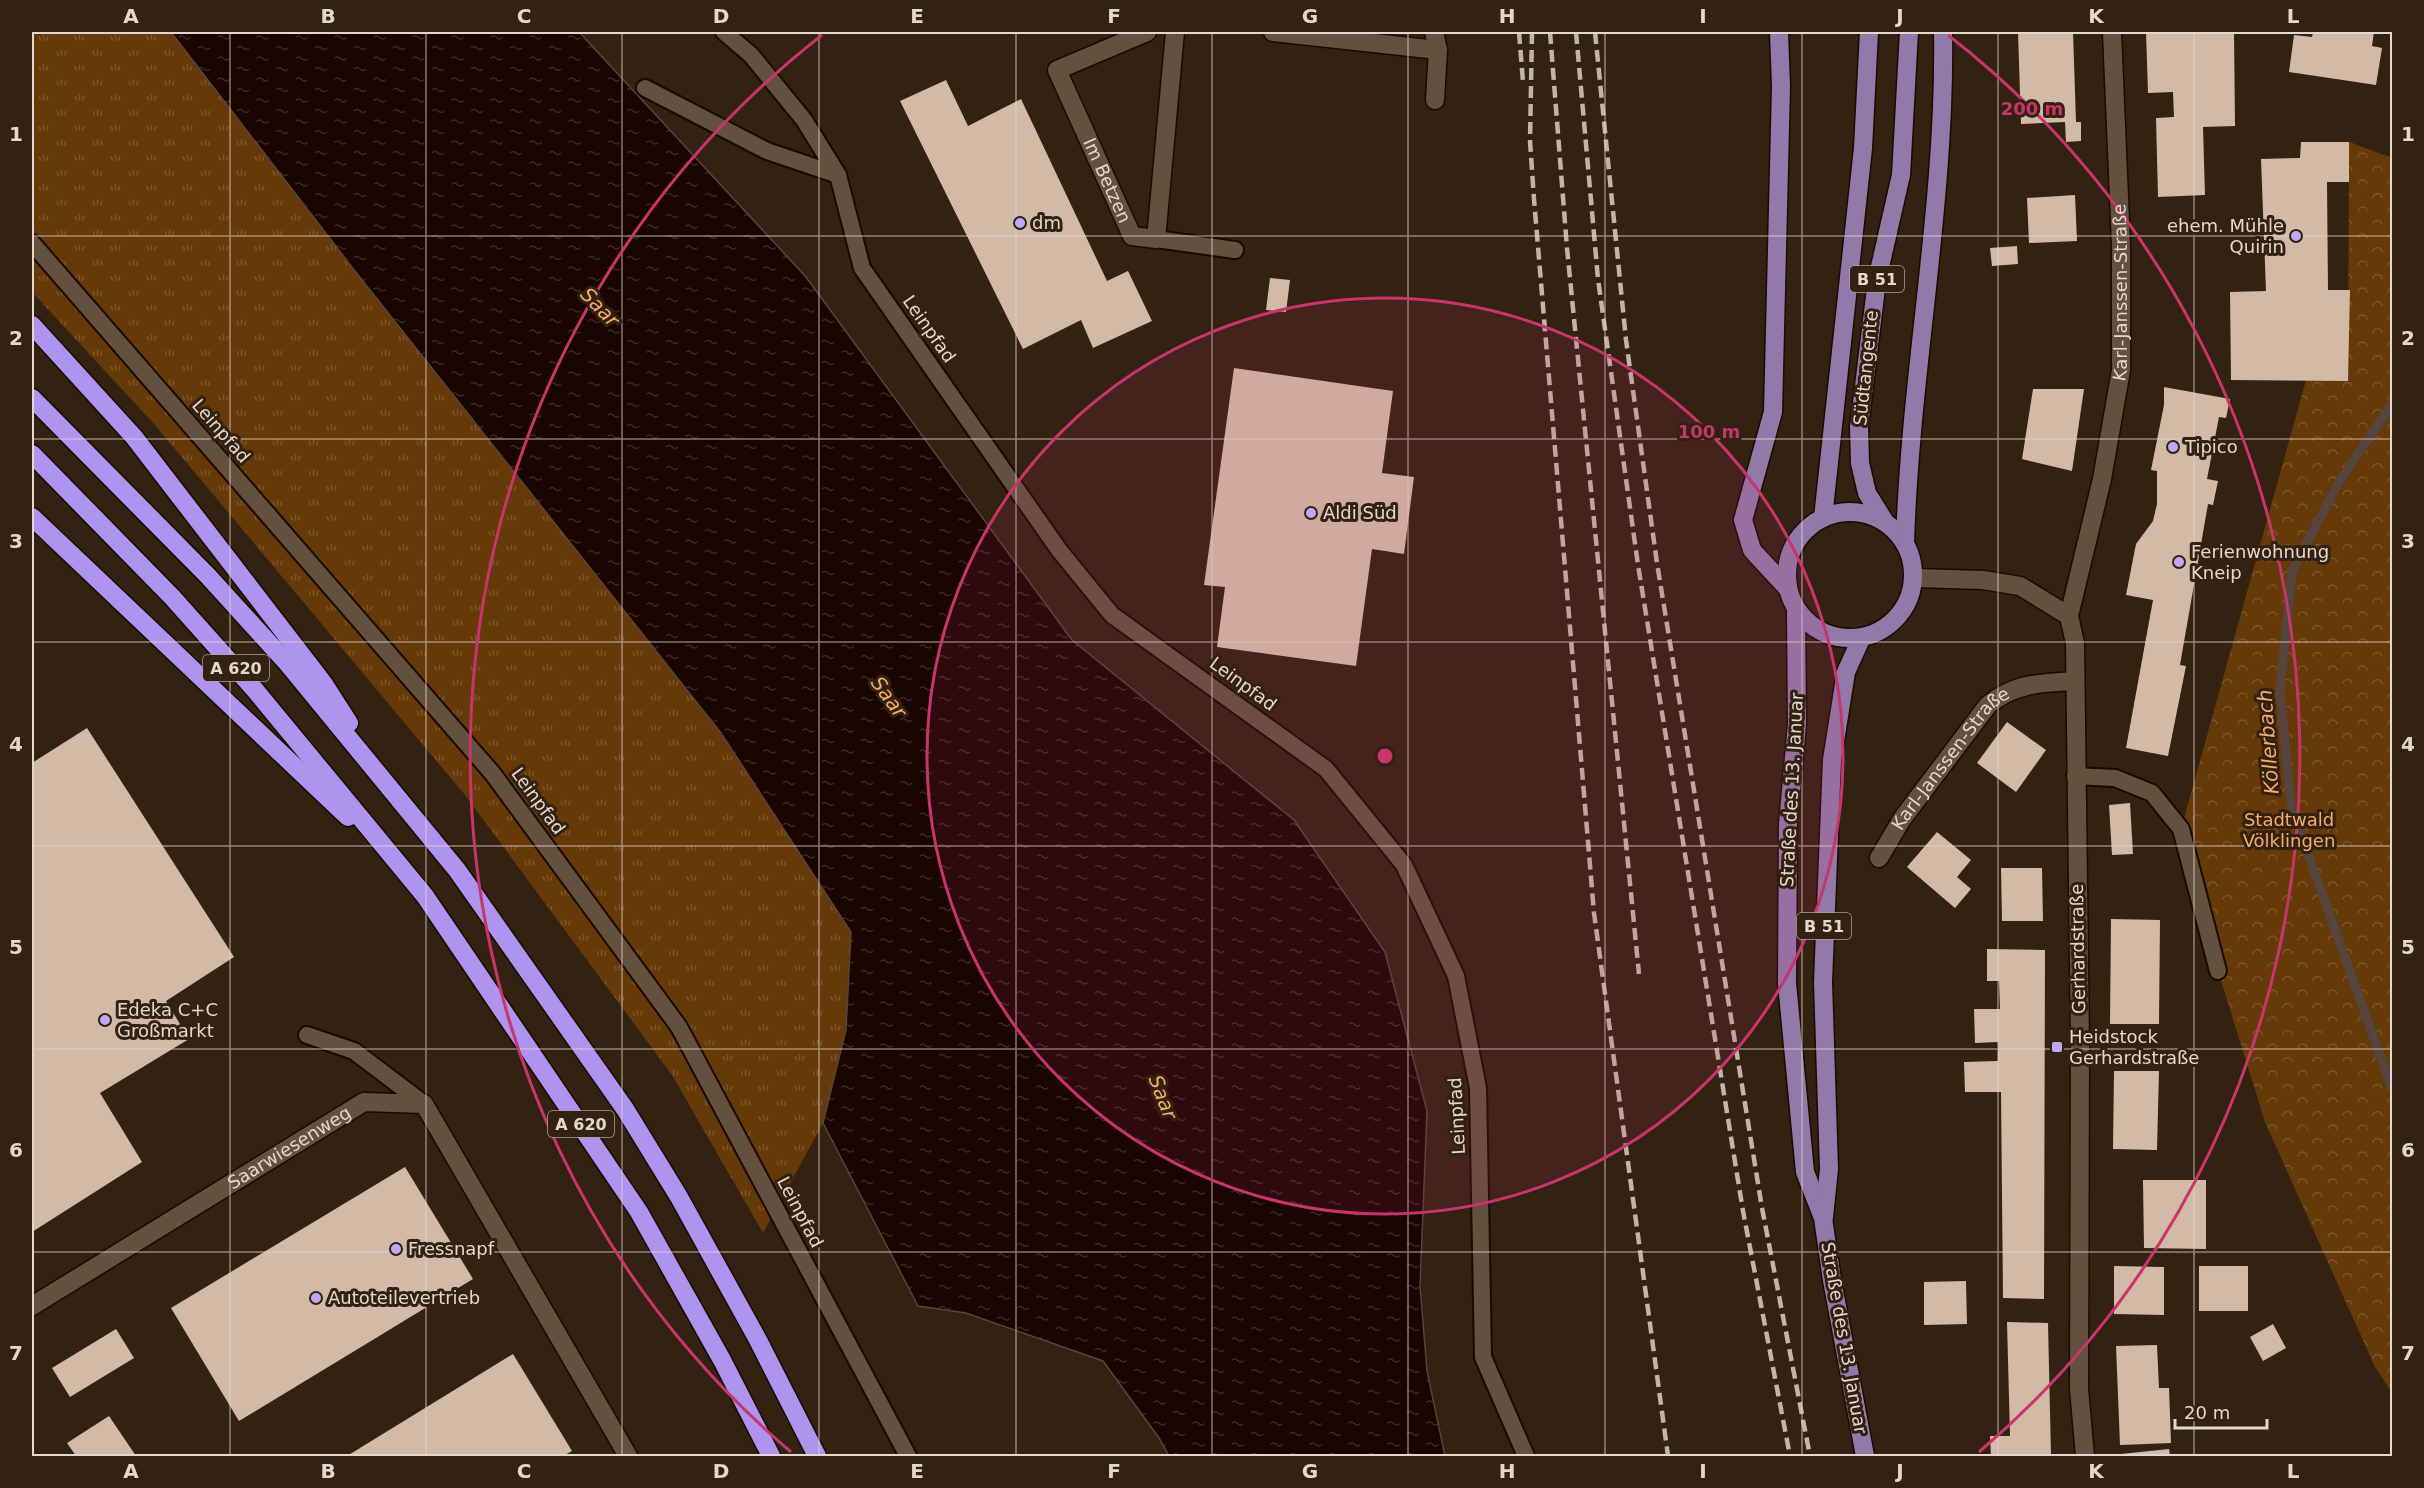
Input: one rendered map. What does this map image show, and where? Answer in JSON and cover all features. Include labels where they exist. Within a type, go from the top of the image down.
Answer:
[{"type":"highway","points":[[32,325],[134,437],[324,684],[393,790]]},
{"type":"highway","name":"A 620","points":[[32,398],[208,576],[288,664],[457,870],[625,1109],[679,1197],[753,1330],[817,1456]]},
{"type":"highway","name":"A 620","points":[[32,454],[172,597],[248,682],[424,896],[639,1212],[722,1360],[771,1456]]},
{"type":"highway","points":[[32,517],[333,802],[424,896]]},
{"type":"main road","points":[[1779,32],[1781,98],[1773,412],[1743,520],[1752,550],[1788,589]]},
{"type":"main road","name":"Südtangente","points":[[1822,518],[1863,148],[1869,32]]},
{"type":"main road","name":"Südtangente","points":[[1885,522],[1867,493],[1860,463],[1859,427],[1877,280],[1901,175],[1909,32]]},
{"type":"main road","points":[[1905,544],[1907,470],[1939,190],[1943,32]]},
{"type":"main road","points":[[1841,513],[1860,513],[1885,522],[1905,544],[1912,562],[1914,578],[1910,596],[1895,620],[1878,633],[1861,639],[1830,636],[1807,622],[1796,610],[1788,589],[1786,566],[1792,549],[1805,531],[1822,518],[1841,513]]},
{"type":"main road","name":"Straße des 13. Januar","points":[[1796,610],[1797,724],[1788,824],[1787,983],[1805,1172],[1823,1218],[1832,1280],[1865,1456]]},
{"type":"main road","name":"Straße des 13. Januar","points":[[1823,1218],[1829,1169],[1823,982],[1832,760],[1846,672],[1861,639]]},
{"type":"street","name":"Im Betzen","points":[[1147,32],[1057,70],[1132,236],[1156,238],[1175,32]]},
{"type":"street","points":[[1273,32],[1438,50]]},
{"type":"street","points":[[1434,32],[1438,50],[1435,100]]},
{"type":"street","name":"Karl-Janssen-Straße","points":[[2086,551],[2121,370],[2121,245],[2112,32]]},
{"type":"street","name":"Gerhardstraße","points":[[2085,1456],[2079,1389],[2080,1046],[2075,643],[2069,616],[2086,551]]},
{"type":"street","points":[[1914,578],[1983,580],[2020,586],[2069,616]]},
{"type":"street","name":"Karl-Janssen-Straße","points":[[1879,858],[1902,819],[1988,705],[2006,691],[2042,683],[2075,681]]},
{"type":"street","name":"Saarwiesenweg","points":[[32,1306],[364,1102],[424,1104]]},
{"type":"street","points":[[424,1104],[628,1456]]},
{"type":"lane","name":"Leinpfad","points":[[724,32],[751,55],[804,120],[838,175],[862,268],[1059,550],[1112,615],[1326,769],[1404,865],[1456,976],[1478,1088],[1483,1357],[1526,1456]]},
{"type":"lane","points":[[645,88],[767,151],[838,175]]},
{"type":"lane","points":[[1156,238],[1235,249]]},
{"type":"lane","name":"Leinpfad","points":[[32,243],[493,774],[679,1027],[908,1456]]},
{"type":"lane","points":[[2075,776],[2115,777],[2152,793],[2181,829],[2218,971]]},
{"type":"lane","points":[[307,1035],[354,1051],[424,1104]]},
{"type":"green space","points":[[32,32],[171,32],[355,271],[721,733],[852,932],[846,1030],[823,1123],[763,1233],[672,1075],[465,795],[155,425],[32,292]]},
{"type":"green space","name":"Stadtwald Völklingen","points":[[2349,142],[2392,158],[2392,1393],[2375,1367],[2265,1122],[2218,971],[2181,829],[2306,380],[2348,380]]},
{"type":"water","name":"Saar","points":[[171,32],[579,32],[806,277],[1072,640],[1294,820],[1385,952],[1427,1111],[1420,1286],[1427,1371],[1445,1456],[1169,1456],[1159,1438],[1103,1361],[966,1313],[918,1306],[823,1123],[846,1030],[851,932],[721,733],[355,271]]},
{"type":"building","points":[[2018,32],[2073,32],[2076,122],[2081,122],[2081,141],[2066,142],[2065,122],[2021,124]]},
{"type":"building","points":[[2146,32],[2234,32],[2235,126],[2203,127],[2205,195],[2158,197],[2156,118],[2174,117],[2173,92],[2148,93]]},
{"type":"building","points":[[2313,32],[2374,32],[2372,46],[2382,48],[2376,85],[2289,72],[2294,35],[2312,37]]},
{"type":"building","name":"dm","points":[[946,80],[968,126],[1021,99],[1107,281],[1128,271],[1152,321],[1093,348],[1081,320],[1023,349],[900,101]]},
{"type":"building","name":"ehem. Mühle Quirin","points":[[2301,142],[2349,142],[2349,182],[2327,182],[2328,290],[2350,290],[2348,381],[2231,380],[2230,292],[2266,291],[2261,159],[2300,158]]},
{"type":"building","points":[[2075,195],[2077,241],[2029,243],[2027,198]]},
{"type":"building","points":[[2017,246],[2018,264],[1992,266],[1990,248]]},
{"type":"building","points":[[1270,278],[1290,280],[1286,312],[1266,310]]},
{"type":"building","name":"Aldi Süd","points":[[1234,368],[1393,391],[1382,473],[1414,477],[1404,554],[1372,549],[1356,666],[1217,647],[1225,587],[1204,585]]},
{"type":"building","points":[[2164,387],[2230,399],[2226,418],[2219,417],[2207,479],[2218,481],[2213,505],[2208,504],[2180,665],[2186,666],[2168,756],[2126,748],[2153,600],[2126,595],[2136,544],[2153,521],[2157,504],[2157,471],[2151,470],[2164,405]]},
{"type":"building","points":[[2033,389],[2084,389],[2072,471],[2022,459]]},
{"type":"building","points":[[2007,722],[2046,750],[2016,792],[1977,763]]},
{"type":"building","name":"Edeka C+C Großmarkt","points":[[87,728],[234,957],[166,1001],[189,1039],[100,1093],[142,1162],[32,1232],[32,763]]},
{"type":"building","points":[[2130,803],[2133,854],[2112,855],[2109,805]]},
{"type":"building","points":[[1937,832],[1971,860],[1957,877],[1971,889],[1955,908],[1907,867]]},
{"type":"building","points":[[2001,868],[2042,868],[2043,921],[2002,921]]},
{"type":"building","points":[[2111,919],[2160,920],[2159,1024],[2110,1024]]},
{"type":"building","points":[[1987,949],[2045,950],[2044,1299],[2003,1298],[2001,1092],[1965,1092],[1964,1062],[1998,1061],[1998,1042],[1975,1043],[1974,1009],[2000,1009],[1999,981],[1987,981]]},
{"type":"building","points":[[2114,1071],[2159,1071],[2157,1150],[2113,1149]]},
{"type":"building","points":[[405,1167],[473,1279],[239,1421],[171,1308]]},
{"type":"building","points":[[2143,1180],[2206,1180],[2206,1249],[2144,1248]]},
{"type":"building","points":[[2114,1266],[2164,1267],[2164,1315],[2114,1314]]},
{"type":"building","points":[[2199,1266],[2248,1266],[2248,1311],[2199,1311]]},
{"type":"building","points":[[1966,1281],[1967,1324],[1924,1325],[1924,1282]]},
{"type":"building","points":[[2007,1322],[2048,1323],[2051,1456],[1991,1456],[1990,1436],[2010,1436]]},
{"type":"building","points":[[2273,1324],[2286,1348],[2263,1361],[2250,1337]]},
{"type":"building","points":[[116,1329],[134,1358],[70,1397],[52,1368]]},
{"type":"building","points":[[2157,1345],[2159,1388],[2169,1388],[2171,1443],[2120,1445],[2116,1346]]},
{"type":"building","points":[[513,1354],[572,1451],[563,1456],[347,1456]]},
{"type":"building","points":[[109,1416],[136,1456],[76,1456],[67,1443]]},
{"type":"building","points":[[2169,1449],[2170,1456],[2121,1456],[2121,1454]]},
{"type":"waterway","name":"Köllerbach","points":[[2392,404],[2339,482],[2292,571],[2280,690],[2291,806],[2392,1089]]},
{"type":"railway","points":[[1519,32],[1523,82]]},
{"type":"railway","points":[[1532,32],[1530,141],[1534,199],[1594,913],[1668,1456]]},
{"type":"railway","points":[[1550,32],[1567,248],[1639,974]]},
{"type":"railway","points":[[1576,32],[1598,279],[1638,565],[1743,1211],[1790,1456]]},
{"type":"railway","points":[[1595,32],[1626,340],[1657,563],[1762,1208],[1810,1456]]},
{"type":"place","name":"dm","points":[[1020,223]]},
{"type":"place","name":"ehem. Mühle Quirin","points":[[2296,236]]},
{"type":"place","name":"Tipico","points":[[2173,447]]},
{"type":"place","name":"Aldi Süd","points":[[1311,513]]},
{"type":"place","name":"Ferienwohnung Kneip","points":[[2179,562]]},
{"type":"place","name":"Edeka C+C Großmarkt","points":[[105,1020]]},
{"type":"place","name":"Heidstock Gerhardstraße","points":[[2057,1047]]},
{"type":"place","name":"Fressnapf","points":[[396,1249]]},
{"type":"place","name":"Autoteilevertrieb","points":[[316,1298]]}]
